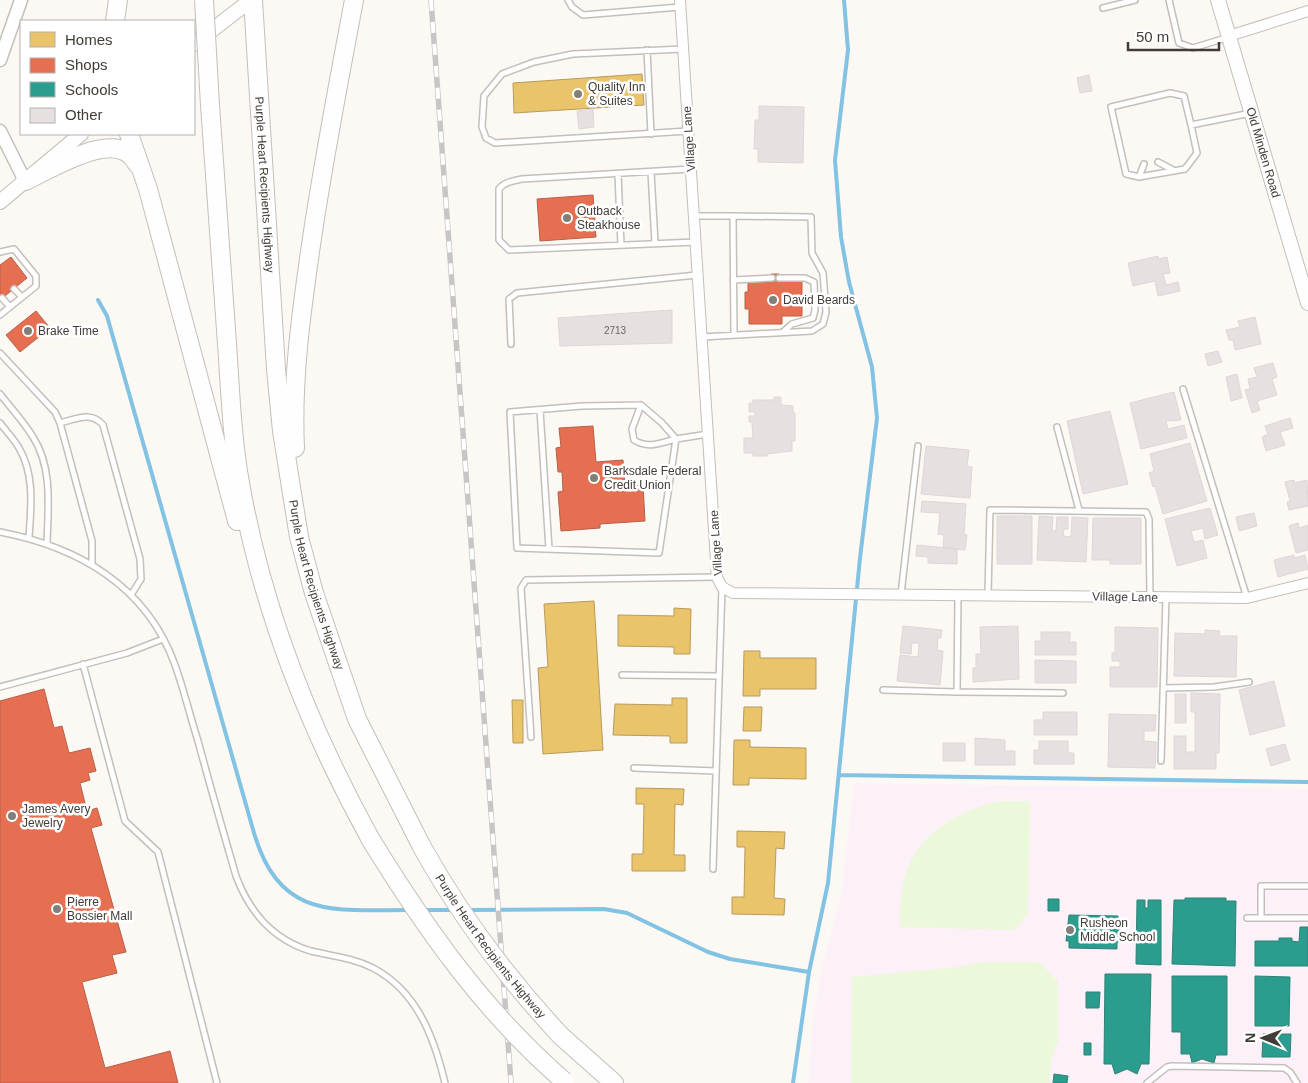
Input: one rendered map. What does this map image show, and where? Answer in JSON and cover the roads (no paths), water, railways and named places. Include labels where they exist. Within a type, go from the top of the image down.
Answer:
[{"type":"highway","points":[[115,20],[118,0]]},
{"type":"highway","points":[[204,0],[233,431],[250,530],[277,630]]},
{"type":"highway","name":"Purple Heart Recipients Highway","points":[[252,0],[276,369],[282,431],[299,537],[314,594],[357,719],[422,847],[460,912],[516,987],[561,1036],[614,1083]]},
{"type":"highway","points":[[292,493],[295,456],[294,399],[300,326],[318,196],[354,0]]},
{"type":"highway","points":[[129,135],[148,189],[252,572],[277,630],[319,739],[344,792],[409,902],[462,973],[520,1042],[565,1082]]},
{"type":"highway","points":[[25,181],[107,146],[117,147],[131,154],[148,189]]},
{"type":"main road","points":[[195,43],[252,0]]},
{"type":"main road","name":"Old Minden Road","points":[[1218,0],[1308,303]]},
{"type":"main road","points":[[0,202],[80,135]]},
{"type":"street","points":[[0,60],[21,0]]},
{"type":"street","name":"Village Lane","points":[[680,4],[717,577],[722,587],[733,593],[1247,598],[1308,583]]},
{"type":"street","points":[[1229,36],[1308,11]]},
{"type":"street","points":[[0,131],[25,181]]},
{"type":"lane","points":[[568,0],[572,8],[583,15],[680,4]]},
{"type":"lane","points":[[1104,8],[1135,0]]},
{"type":"lane","points":[[1169,0],[1179,43],[1192,48],[1229,36]]},
{"type":"lane","points":[[683,49],[573,54],[534,62],[502,74],[484,96],[482,127],[486,138],[495,143],[688,131]]},
{"type":"lane","points":[[647,50],[651,134]]},
{"type":"lane","points":[[1170,93],[1184,96],[1197,152],[1185,169],[1175,171],[1139,177],[1126,174],[1111,108],[1170,93]]},
{"type":"lane","points":[[1191,125],[1252,113]]},
{"type":"lane","points":[[1158,162],[1175,171]]},
{"type":"lane","points":[[1139,177],[1144,164]]},
{"type":"lane","points":[[692,169],[522,179],[501,185],[498,189],[499,240],[509,250],[696,242]]},
{"type":"lane","points":[[651,172],[655,243]]},
{"type":"lane","points":[[618,174],[621,245]]},
{"type":"lane","points":[[695,216],[811,217],[812,252],[823,273],[826,312],[823,324],[812,331],[702,337]]},
{"type":"lane","points":[[733,216],[732,280],[734,335]]},
{"type":"lane","points":[[0,252],[14,249],[36,276],[36,286],[0,315]]},
{"type":"lane","points":[[511,344],[509,299],[517,293],[698,275]]},
{"type":"lane","points":[[732,280],[772,278]]},
{"type":"lane","points":[[779,278],[804,278],[814,282],[815,310],[813,318],[792,324],[783,332]]},
{"type":"lane","points":[[14,289],[22,297]]},
{"type":"lane","points":[[2,298],[10,307]]},
{"type":"lane","points":[[0,353],[55,412],[60,423],[92,541],[92,564]]},
{"type":"lane","points":[[1183,389],[1247,598]]},
{"type":"lane","points":[[0,394],[34,437],[40,451],[47,478],[47,543]]},
{"type":"lane","points":[[641,405],[632,429],[634,440],[642,445],[652,445],[709,434]]},
{"type":"lane","points":[[641,405],[662,423],[676,439],[659,553],[517,548],[510,412],[540,410],[641,405]]},
{"type":"lane","points":[[540,410],[549,549]]},
{"type":"lane","points":[[60,423],[88,416],[97,418],[103,425],[140,559],[140,579],[131,595]]},
{"type":"lane","points":[[0,423],[20,448],[28,471],[31,498],[29,537]]},
{"type":"lane","points":[[1057,427],[1079,510]]},
{"type":"lane","points":[[901,594],[918,446]]},
{"type":"lane","points":[[988,596],[990,510],[1079,510],[1146,512],[1149,519],[1150,598]]},
{"type":"lane","points":[[0,532],[29,537],[47,543],[70,552],[92,564],[131,595],[155,624],[175,665],[243,894],[263,922],[294,944],[354,960],[390,980],[407,995],[431,1034],[445,1083]]},
{"type":"lane","points":[[532,737],[521,588],[526,580],[717,577]]},
{"type":"lane","points":[[712,869],[722,587]]},
{"type":"lane","points":[[958,595],[958,692]]},
{"type":"lane","points":[[1161,761],[1166,598]]},
{"type":"lane","points":[[0,687],[127,653],[163,639]]},
{"type":"lane","points":[[83,664],[125,821],[158,852],[217,1083]]},
{"type":"lane","points":[[622,675],[718,676]]},
{"type":"lane","points":[[1164,688],[1214,687],[1249,682]]},
{"type":"lane","points":[[883,690],[1063,692]]},
{"type":"lane","points":[[634,768],[716,771]]},
{"type":"lane","points":[[1261,918],[1261,886],[1308,886]]},
{"type":"lane","points":[[1247,918],[1308,918]]},
{"type":"lane","points":[[1147,1083],[1167,1067],[1172,1066],[1284,1068],[1290,1072],[1297,1083]]},
{"type":"waterway","points":[[793,1083],[809,972],[828,883],[860,558],[877,418],[872,367],[849,282],[841,237],[835,160],[848,50],[844,0]]},
{"type":"waterway","points":[[98,300],[107,316],[254,833],[265,861],[278,882],[294,896],[313,904],[333,909],[409,910]]},
{"type":"waterway","points":[[839,775],[1308,782]]},
{"type":"waterway","points":[[468,910],[604,909],[627,913],[708,952],[730,959],[809,972]]},
{"type":"waterway","points":[[423,910],[454,910]]},
{"type":"railway","points":[[431,0],[511,1083]]},
{"type":"place","name":"Quality Inn & Suites","points":[[578,94]]},
{"type":"place","name":"Outback Steakhouse","points":[[567,218]]},
{"type":"place","name":"David Beards","points":[[773,300]]},
{"type":"place","name":"Brake Time","points":[[28,331]]},
{"type":"place","name":"Barksdale Federal Credit Union","points":[[594,478]]},
{"type":"place","name":"James Avery Jewelry","points":[[12,816]]},
{"type":"place","name":"Pierre Bossier Mall","points":[[57,909]]},
{"type":"place","name":"Rusheon Middle School","points":[[1070,930]]}]
